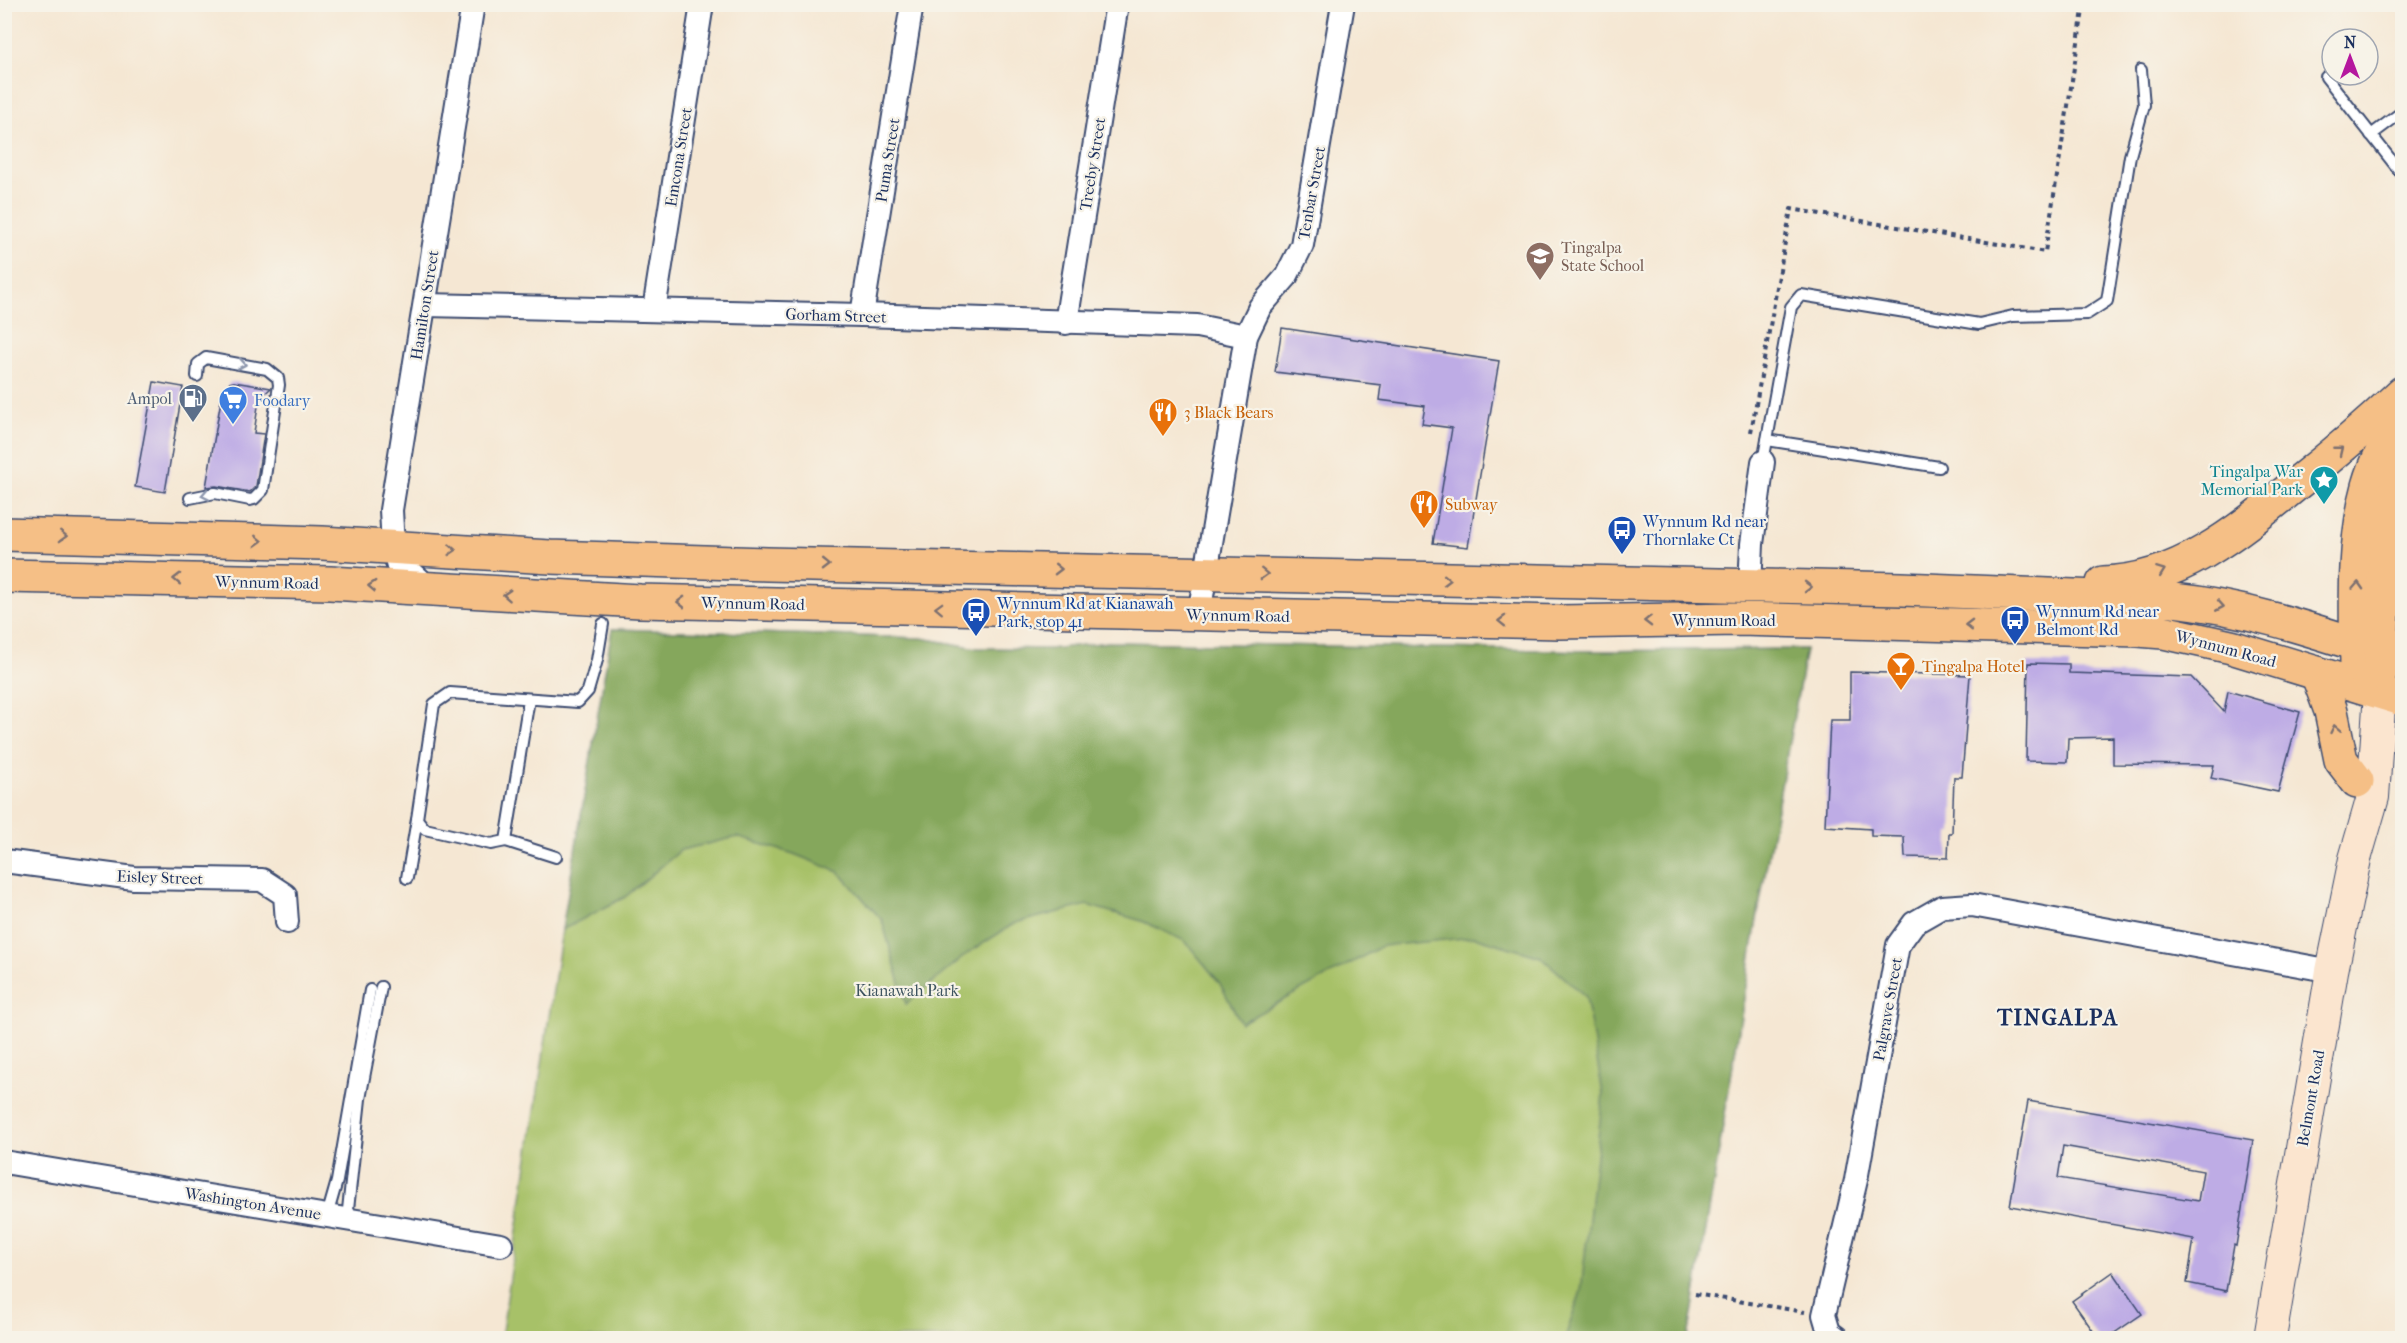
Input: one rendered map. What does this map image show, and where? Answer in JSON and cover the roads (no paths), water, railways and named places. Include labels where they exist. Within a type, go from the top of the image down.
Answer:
[{"type":"main road","points":[[1979,591],[2044,584],[2120,583],[2151,575],[2200,554],[2224,540],[2350,442],[2403,393]]},
{"type":"main road","points":[[2380,652],[2356,609],[2363,516],[2369,486],[2378,460],[2403,415]]},
{"type":"main road","points":[[2380,692],[2387,522],[2391,502],[2403,471]]},
{"type":"main road","name":"Wynnum Road","points":[[4,534],[393,546],[550,557],[767,564],[1979,591],[2202,603],[2262,615],[2380,652]]},
{"type":"main road","points":[[767,564],[795,585],[795,604]]},
{"type":"main road","name":"Wynnum Road","points":[[4,576],[330,583],[566,598],[795,604],[1560,622],[1750,620],[2127,629],[2196,638],[2380,692]]},
{"type":"main road","points":[[2317,673],[2331,711],[2341,760],[2357,781]]},
{"type":"main road","name":"Belmont Road","points":[[2355,859],[2357,781],[2380,692]]},
{"type":"main road","name":"Belmont Road","points":[[2270,1338],[2332,971],[2355,859],[2373,797],[2380,692]]},
{"type":"street","name":"Hamilton Street","points":[[393,546],[393,495],[473,4]]},
{"type":"street","name":"Emcona Street","points":[[654,310],[702,4]]},
{"type":"street","name":"Puma Street","points":[[862,315],[912,4]]},
{"type":"street","name":"Treeby Street","points":[[1066,323],[1118,4]]},
{"type":"street","name":"Tenbar Street","points":[[1199,614],[1245,336],[1260,307],[1286,277],[1302,245],[1343,4]]},
{"type":"street","name":"Gorham Street","points":[[424,305],[862,315],[1197,326],[1245,336]]},
{"type":"street","points":[[1750,587],[1752,544],[1765,451]]},
{"type":"street","points":[[393,546],[398,566],[410,571],[430,589]]},
{"type":"street","name":"Eisley Street","points":[[4,861],[134,879],[262,880],[285,895],[287,922]]},
{"type":"street","name":"Palgrave Street","points":[[1837,1338],[1829,1332],[1824,1316],[1856,1180],[1898,945],[1914,923],[1942,907],[1972,905],[2332,971]]},
{"type":"street","name":"Washington Avenue","points":[[4,1162],[501,1245]]},
{"type":"lane","points":[[1939,467],[1765,451],[1791,307],[1801,295],[1979,324],[2013,316],[2087,314],[2107,301],[2130,156],[2144,105],[2141,70]]},
{"type":"lane","points":[[2334,87],[2403,174]]},
{"type":"lane","points":[[2372,135],[2403,112]]},
{"type":"lane","points":[[190,498],[215,493],[250,500],[261,493],[279,385],[276,375],[267,369],[206,358],[198,364],[197,376]]},
{"type":"lane","points":[[407,879],[434,704],[450,693],[578,702],[588,692],[597,660],[603,624]]},
{"type":"lane","points":[[506,841],[529,699]]},
{"type":"lane","points":[[417,819],[425,829],[491,844],[506,841],[556,858]]},
{"type":"lane","points":[[376,989],[360,1099],[337,1217],[337,1181],[376,989]]},
{"type":"place","name":"Tingalpa State School","points":[[1540,282]]},
{"type":"place","name":"Ampol","points":[[193,424]]},
{"type":"place","name":"Foodary","points":[[233,426]]},
{"type":"place","name":"3 Black Bears","points":[[1163,438]]},
{"type":"place","name":"Tingalpa War Memorial Park","points":[[2324,506]]},
{"type":"place","name":"Subway","points":[[1424,530]]},
{"type":"place","name":"Wynnum Rd near Thornlake Ct","points":[[1622,556]]},
{"type":"place","name":"Wynnum Rd at Kianawah Park, stop 41","points":[[976,638]]},
{"type":"place","name":"Wynnum Rd near Belmont Rd","points":[[2015,646]]},
{"type":"place","name":"Tingalpa Hotel","points":[[1901,692]]},
{"type":"district","name":"TINGALPA","points":[[2058,1017]]},
{"type":"park label","name":"Kianawah Park","points":[[907,990]]}]
